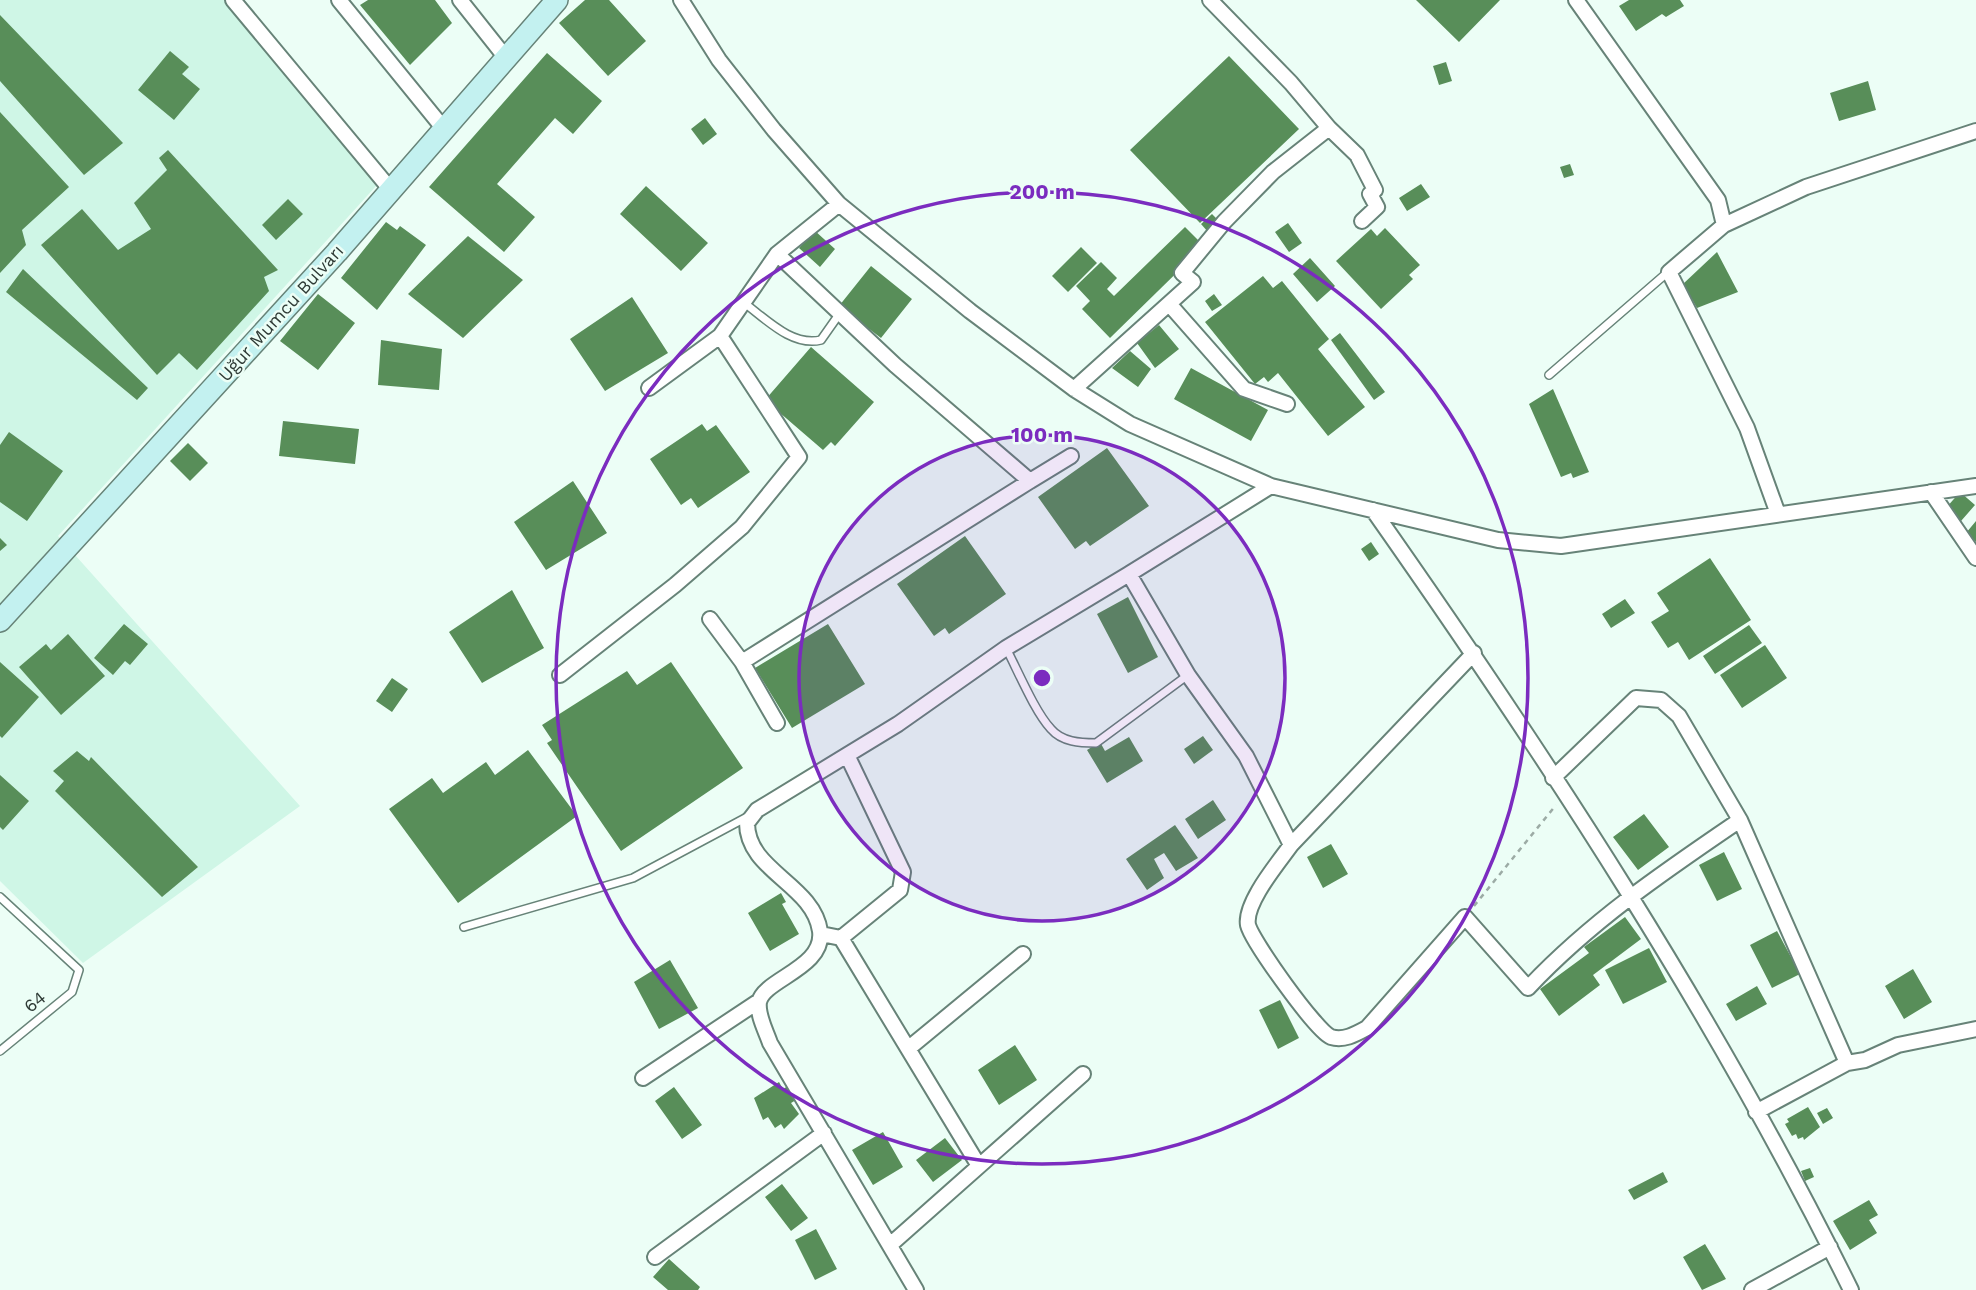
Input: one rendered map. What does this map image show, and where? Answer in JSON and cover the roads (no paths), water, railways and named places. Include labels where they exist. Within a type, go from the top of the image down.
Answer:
[{"type":"street","points":[[233,0],[391,190]]},
{"type":"street","points":[[339,0],[444,130]]},
{"type":"street","points":[[460,0],[506,58]]},
{"type":"street","name":"Uğur Mumcu Bulvarı","points":[[0,621],[391,190],[557,0]]},
{"type":"street","points":[[681,0],[719,60],[774,130],[839,204],[970,311],[1074,389],[1130,424],[1271,486],[1498,540],[1561,547],[1976,486]]},
{"type":"street","points":[[1210,0],[1357,155],[1375,190],[1370,194],[1377,208],[1362,221]]},
{"type":"street","points":[[1576,0],[1718,200],[1724,225]]},
{"type":"street","points":[[1074,389],[1193,282],[1182,273],[1224,222],[1273,172],[1329,128]]},
{"type":"street","points":[[1778,514],[1746,428],[1669,272],[1724,225],[1806,187],[1976,131]]},
{"type":"street","points":[[649,388],[719,336],[777,254],[839,204]]},
{"type":"street","points":[[777,254],[839,313],[1030,481]]},
{"type":"street","points":[[1170,305],[1244,389],[1287,404]]},
{"type":"street","points":[[561,675],[675,585],[742,527],[799,457],[719,336]]},
{"type":"street","points":[[742,662],[1071,456]]},
{"type":"street","points":[[643,1078],[759,1001],[765,992],[811,959],[821,934],[811,904],[752,848],[747,832],[749,816],[847,755],[1006,648],[1271,486]]},
{"type":"street","points":[[1931,492],[1976,558]]},
{"type":"street","points":[[1373,510],[1474,653],[1694,999],[1851,1290]]},
{"type":"street","points":[[1129,574],[1188,675],[1247,756],[1291,845]]},
{"type":"street","points":[[710,619],[742,662],[777,723]]},
{"type":"street","points":[[1474,653],[1291,845],[1266,879],[1249,911],[1248,925],[1294,996],[1322,1030],[1332,1037],[1346,1038],[1367,1028],[1465,917],[1528,988],[1555,958],[1629,895],[1740,820]]},
{"type":"street","points":[[1553,778],[1636,698],[1661,700],[1679,716],[1740,820],[1847,1063]]},
{"type":"street","points":[[841,938],[900,890],[903,872],[847,755]]},
{"type":"street","points":[[821,934],[841,938],[979,1166]]},
{"type":"street","points":[[909,1048],[1023,954]]},
{"type":"street","points":[[759,1001],[760,1016],[770,1043],[916,1290]]},
{"type":"street","points":[[1756,1112],[1847,1063],[1866,1060],[1898,1045],[1976,1029]]},
{"type":"street","points":[[890,1245],[1083,1074]]},
{"type":"street","points":[[655,1257],[824,1133]]},
{"type":"street","points":[[1752,1290],[1830,1247]]},
{"type":"lane","points":[[1549,375],[1669,272]]},
{"type":"lane","points":[[743,302],[795,339],[810,342],[821,340],[839,313]]},
{"type":"lane","points":[[1006,648],[1051,730],[1070,741],[1081,743],[1096,743],[1163,697],[1188,675]]},
{"type":"lane","points":[[464,927],[633,878],[749,816]]},
{"type":"lane","name":"64","points":[[0,897],[79,970],[72,992],[0,1051]]}]
